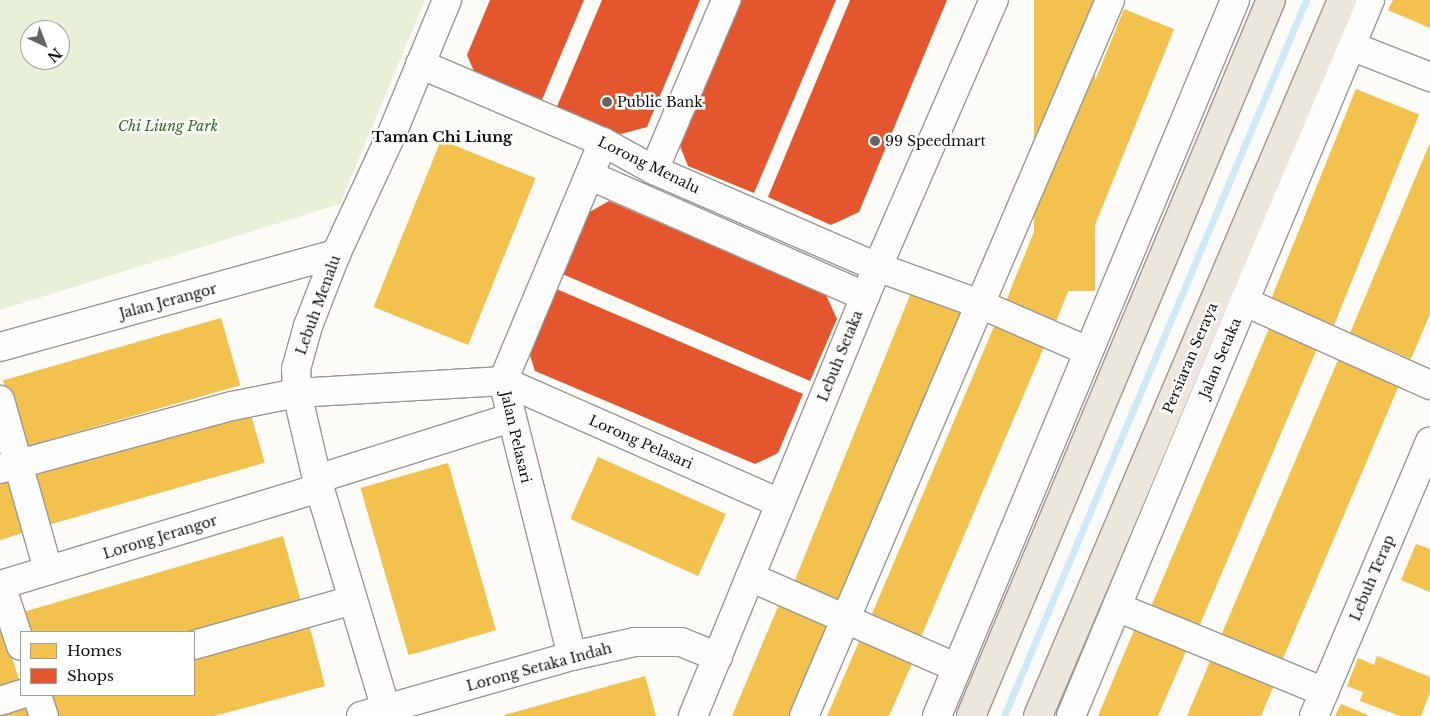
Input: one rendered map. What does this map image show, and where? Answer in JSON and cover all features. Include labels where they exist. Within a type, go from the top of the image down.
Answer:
[{"type":"main road","name":"Persiaran Seraya","points":[[1038,716],[1342,0]]},
{"type":"main road","points":[[971,716],[1268,9]]},
{"type":"street","name":"Lebuh Menalu","points":[[379,714],[353,600],[318,484],[297,393],[296,369],[303,343],[336,254],[447,0]]},
{"type":"street","points":[[654,170],[726,0]]},
{"type":"street","name":"Lebuh Setaka","points":[[693,716],[864,296],[994,0]]},
{"type":"street","points":[[804,716],[1110,0]]},
{"type":"street","name":"Jalan Setaka","points":[[1071,716],[1370,0]]},
{"type":"street","points":[[937,716],[1230,2],[1268,9]]},
{"type":"street","points":[[1351,46],[1430,77]]},
{"type":"street","name":"Lorong Menalu","points":[[420,64],[603,142],[654,170],[877,267],[980,304],[1088,351]]},
{"type":"street","name":"Jalan Pelasari","points":[[572,656],[510,418],[503,381],[591,176],[603,142]]},
{"type":"street","points":[[591,176],[864,296]]},
{"type":"street","name":"Jalan Jerangor","points":[[0,347],[336,254]]},
{"type":"street","points":[[1244,301],[1430,385]]},
{"type":"street","points":[[9,466],[232,406],[297,393],[503,381]]},
{"type":"street","name":"Lorong Pelasari","points":[[503,381],[780,503]]},
{"type":"street","points":[[0,400],[9,466],[48,570]]},
{"type":"street","name":"Lorong Jerangor","points":[[1,585],[318,484],[510,418]]},
{"type":"street","name":"Lebuh Terap","points":[[1319,704],[1430,441]]},
{"type":"street","points":[[750,577],[957,668]]},
{"type":"street","points":[[1,585],[20,643]]},
{"type":"street","points":[[195,645],[353,600]]},
{"type":"street","points":[[1116,607],[1319,704]]},
{"type":"street","name":"Lorong Setaka Indah","points":[[379,714],[572,656],[635,642],[681,642],[718,657]]},
{"type":"street","points":[[0,700],[20,694]]},
{"type":"street","points":[[37,696],[44,716]]},
{"type":"green space","name":"Chi Liung Park","points":[[0,0],[425,0],[340,204],[0,310]]},
{"type":"building: Homes","points":[[1034,0],[1095,0],[1095,291],[1034,291]]},
{"type":"building: Homes","points":[[1393,0],[1430,0],[1430,28],[1388,10]]},
{"type":"building: Homes","points":[[1124,9],[1174,29],[1055,325],[1005,305]]},
{"type":"building: Homes","points":[[1356,89],[1419,114],[1334,325],[1271,299]]},
{"type":"building: Homes","points":[[441,140],[536,178],[468,345],[374,307]]},
{"type":"building: Homes","points":[[1430,143],[1430,314],[1411,359],[1350,333]]},
{"type":"building: Homes","points":[[913,288],[964,309],[843,607],[792,587]]},
{"type":"building: Homes","points":[[221,318],[240,385],[22,448],[3,381]]},
{"type":"building: Homes","points":[[996,322],[1046,343],[920,640],[870,619]]},
{"type":"building: Homes","points":[[1271,324],[1319,344],[1197,632],[1149,611]]},
{"type":"building: Homes","points":[[1341,353],[1402,379],[1280,665],[1219,639]]},
{"type":"building: Homes","points":[[249,408],[265,463],[45,526],[29,471]]},
{"type":"building: Homes","points":[[598,457],[726,514],[698,576],[570,519]]},
{"type":"building: Homes","points":[[448,463],[496,630],[408,655],[361,488]]},
{"type":"building: Homes","points":[[10,477],[26,532],[0,540],[0,480]]},
{"type":"building: Homes","points":[[283,536],[301,602],[195,632],[26,631],[20,613]]},
{"type":"building: Homes","points":[[1416,544],[1430,549],[1430,592],[1401,580]]},
{"type":"building: Homes","points":[[780,602],[831,623],[792,716],[732,716]]},
{"type":"building: Homes","points":[[0,620],[20,683],[0,689]]},
{"type":"building: Homes","points":[[309,624],[325,686],[214,716],[53,716],[48,696],[195,696],[195,655]]},
{"type":"building: Homes","points":[[1135,628],[1187,649],[1158,716],[1098,716]]},
{"type":"building: Homes","points":[[861,637],[914,659],[889,716],[827,716]]},
{"type":"building: Homes","points":[[1377,656],[1430,677],[1430,692],[1421,716],[1400,716],[1360,701],[1363,692],[1347,686],[1358,658],[1374,665]]},
{"type":"building: Homes","points":[[1211,659],[1274,685],[1261,716],[1187,716]]},
{"type":"building: Homes","points":[[645,676],[656,716],[504,716],[504,715]]},
{"type":"building: Homes","points":[[26,702],[30,716],[0,716],[0,710]]},
{"type":"building: Homes","points":[[1341,704],[1370,716],[1335,716]]},
{"type":"building: Shops","points":[[490,0],[584,0],[541,102],[476,76],[467,55]]},
{"type":"building: Shops","points":[[602,0],[700,0],[647,127],[621,134],[556,109]]},
{"type":"building: Shops","points":[[737,0],[836,0],[754,193],[688,166],[677,139]]},
{"type":"building: Shops","points":[[850,0],[947,0],[859,212],[831,225],[768,197]]},
{"type":"building: Shops","points":[[609,201],[826,295],[837,319],[810,381],[560,273],[586,214]]},
{"type":"building: Shops","points":[[554,288],[803,394],[778,453],[755,464],[535,371],[528,349]]},
{"type":"waterway","points":[[1004,716],[1306,0]]},
{"type":"place","name":"Public Bank","points":[[607,102]]},
{"type":"place","name":"99 Speedmart","points":[[875,141]]},
{"type":"district","name":"Taman Chi Liung","points":[[442,137]]}]
